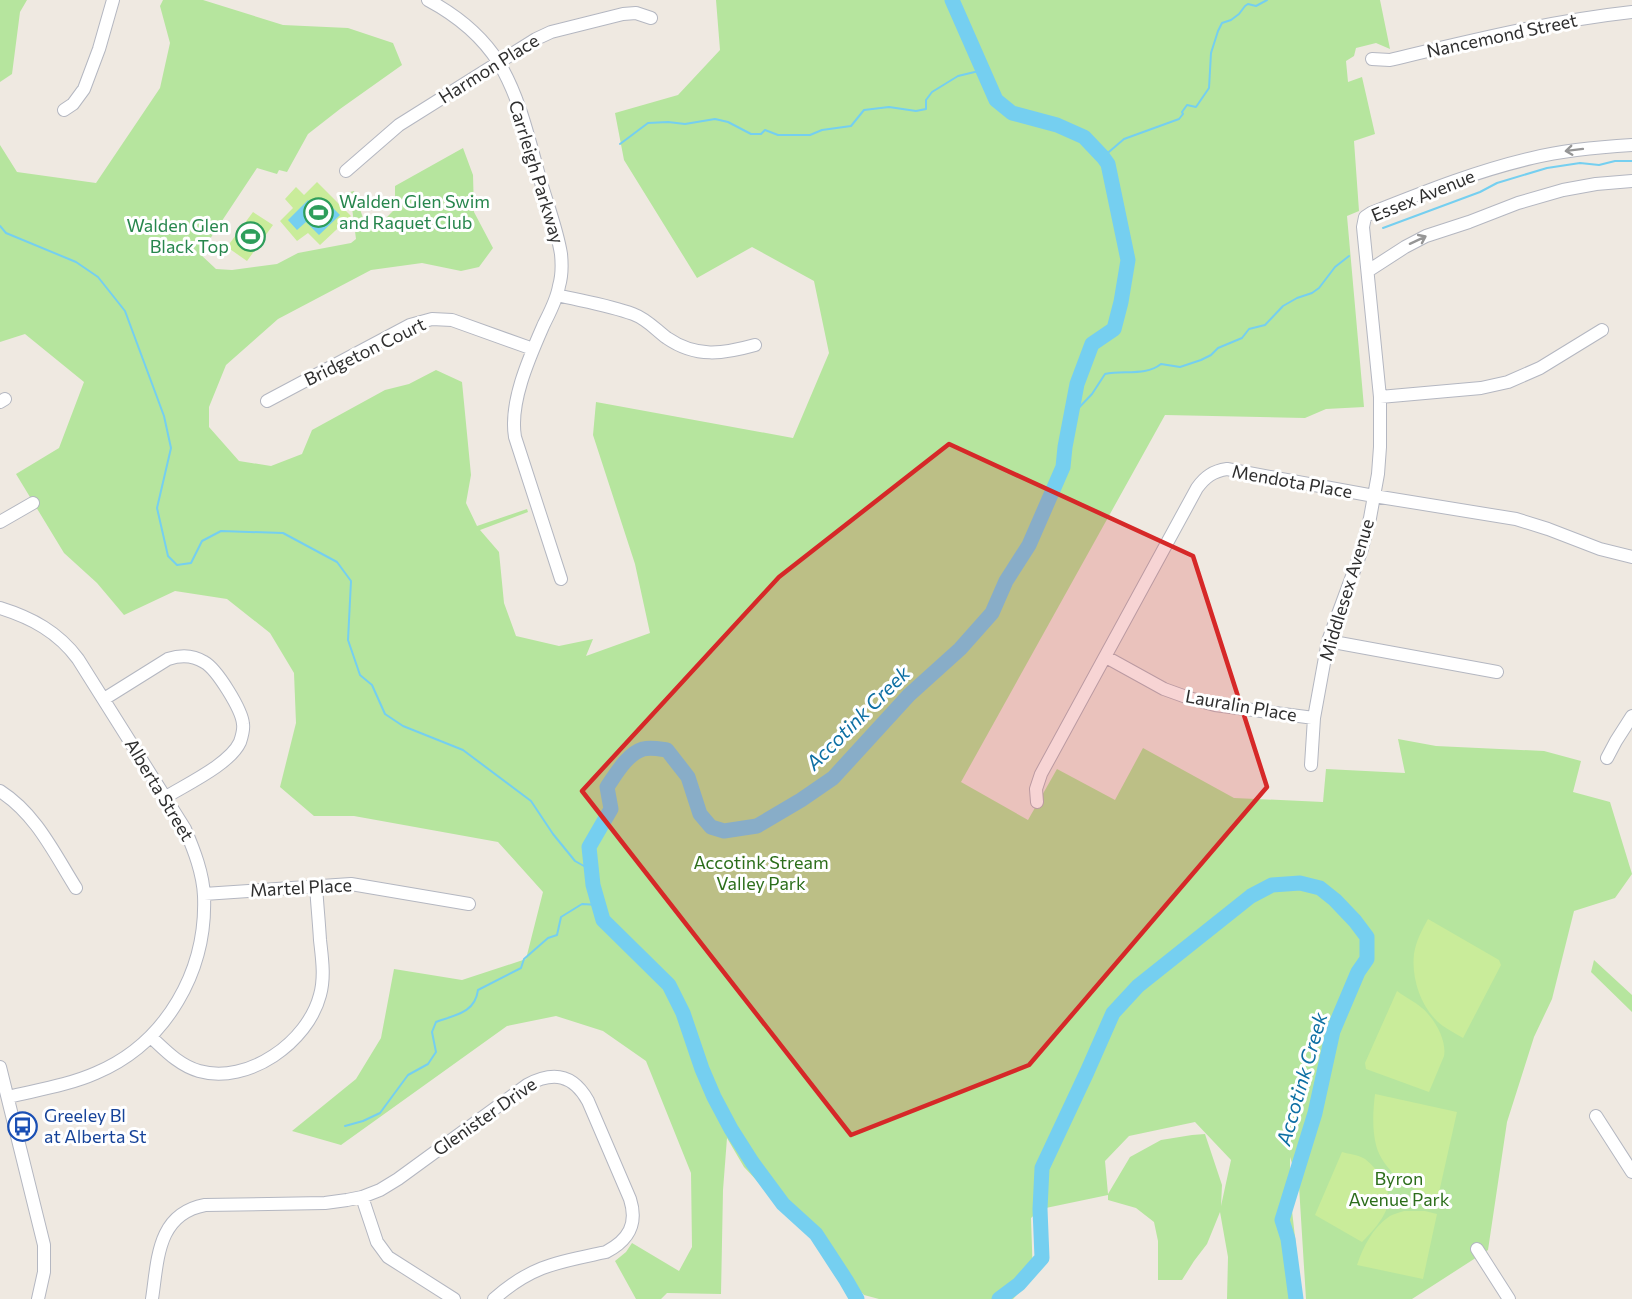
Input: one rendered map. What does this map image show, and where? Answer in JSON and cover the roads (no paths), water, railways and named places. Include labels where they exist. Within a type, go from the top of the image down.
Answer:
[{"type":"street","points":[[64,110],[73,104],[84,89],[99,49],[113,0]]},
{"type":"street","name":"Carrleigh Parkway","points":[[428,0],[463,23],[485,45],[498,63],[518,106],[558,238],[561,267],[557,294],[533,349],[513,415],[514,430],[561,579]]},
{"type":"street","name":"Nancemond Street","points":[[1372,59],[1390,60],[1537,26],[1632,12]]},
{"type":"street","name":"Harmon Place","points":[[346,171],[399,125],[536,39],[551,32],[623,14],[636,13],[651,18]]},
{"type":"street","name":"Essex Avenue","points":[[1368,271],[1364,221],[1365,217],[1371,213],[1447,183],[1534,157],[1632,145]]},
{"type":"street","points":[[1368,271],[1405,247],[1426,237],[1518,203],[1563,190],[1632,181]]},
{"type":"street","name":"Middlesex Avenue","points":[[1311,765],[1314,718],[1328,641],[1361,552],[1374,496],[1380,447],[1380,397],[1368,271]]},
{"type":"street","points":[[557,294],[633,314],[654,326],[677,344],[696,351],[731,352],[755,345]]},
{"type":"street","name":"Bridgeton Court","points":[[267,401],[410,325],[432,319],[458,321],[533,349]]},
{"type":"street","points":[[1380,397],[1480,388],[1508,382],[1540,368],[1602,330]]},
{"type":"street","name":"Mendota Place","points":[[1037,802],[1036,789],[1041,774],[1197,488],[1208,475],[1219,470],[1227,469],[1516,519],[1600,549],[1632,557]]},
{"type":"street","points":[[0,522],[33,503]]},
{"type":"street","name":"Alberta Street","points":[[0,608],[34,621],[60,638],[78,659],[185,829],[199,866],[204,894],[202,936],[193,972],[177,1004],[151,1037],[128,1056],[96,1073],[8,1097]]},
{"type":"street","points":[[1328,641],[1497,672]]},
{"type":"street","points":[[104,699],[168,659],[176,657],[188,656],[204,662],[219,678],[240,712],[243,731],[239,744],[234,753],[224,761],[166,797]]},
{"type":"street","name":"Lauralin Place","points":[[1106,657],[1164,689],[1189,698],[1215,705],[1314,718]]},
{"type":"street","points":[[1607,758],[1632,716]]},
{"type":"street","points":[[0,790],[15,801],[33,820],[76,888]]},
{"type":"street","name":"Martel Place","points":[[204,894],[351,884],[470,904]]},
{"type":"street","points":[[151,1037],[170,1055],[184,1064],[201,1071],[218,1074],[234,1073],[253,1067],[269,1059],[290,1042],[303,1029],[311,1016],[322,987],[316,885]]},
{"type":"street","points":[[0,1067],[44,1245],[44,1272],[38,1299]]},
{"type":"street","name":"Glenister Drive","points":[[152,1299],[160,1246],[173,1221],[184,1212],[205,1205],[325,1203],[362,1197],[398,1179],[527,1084],[538,1078],[549,1076],[564,1078],[576,1084],[588,1101],[630,1199],[633,1208],[632,1225],[628,1235],[617,1246],[606,1252],[538,1268],[517,1280],[494,1299]]},
{"type":"street","points":[[1596,1116],[1632,1172]]},
{"type":"street","points":[[362,1197],[382,1251],[393,1262],[454,1299]]},
{"type":"street","points":[[1477,1249],[1509,1299]]},
{"type":"water","points":[[308,200],[323,215],[332,207],[340,215],[319,235],[306,222],[297,230],[288,220]]},
{"type":"waterway","name":"Accotink Creek","points":[[857,1299],[816,1234],[783,1204],[731,1129],[714,1097],[683,1013],[669,985],[603,920],[593,885],[589,847],[611,809],[607,787],[627,760],[643,749],[667,750],[688,777],[700,814],[711,827],[724,831],[757,826],[833,778],[909,695],[960,649],[992,613],[1006,581],[1029,545],[1063,467],[1077,384],[1092,344],[1114,329],[1128,260],[1108,164],[1084,137],[1057,125],[1012,113],[996,100],[952,0]]},
{"type":"waterway","points":[[1103,157],[1124,139],[1179,119],[1187,105],[1196,107],[1209,88],[1211,53],[1222,23],[1231,20],[1248,4],[1256,6],[1267,0]]},
{"type":"waterway","points":[[620,144],[648,123],[685,124],[715,119],[728,122],[751,134],[761,134],[765,130],[778,135],[810,135],[822,130],[851,126],[864,110],[889,107],[916,111],[926,109],[926,100],[932,92],[958,76],[983,70]]},
{"type":"waterway","points":[[1383,228],[1480,192],[1497,183],[1547,168],[1580,163],[1599,165],[1615,161],[1632,161]]},
{"type":"waterway","points":[[0,226],[6,233],[76,262],[98,277],[125,311],[164,416],[171,448],[157,508],[168,556],[177,565],[191,563],[202,541],[221,531],[283,533],[337,562],[351,581],[348,640],[360,675],[372,685],[385,714],[403,726],[463,750],[531,801],[575,861],[591,870]]},
{"type":"waterway","points":[[1071,416],[1092,394],[1105,374],[1149,370],[1161,364],[1180,367],[1201,360],[1218,348],[1242,338],[1249,329],[1265,325],[1283,306],[1312,293],[1319,288],[1335,267],[1349,256]]},
{"type":"waterway","name":"Accotink Creek","points":[[999,1299],[1019,1284],[1042,1258],[1040,1209],[1042,1168],[1113,1013],[1138,986],[1251,896],[1272,885],[1300,883],[1320,888],[1355,921],[1367,937],[1367,959],[1358,972],[1333,1031],[1315,1113],[1282,1220],[1288,1239],[1296,1299]]},
{"type":"waterway","points":[[345,1126],[380,1113],[408,1075],[428,1064],[436,1052],[432,1032],[436,1022],[463,1012],[473,1004],[478,990],[521,968],[524,959],[548,938],[557,935],[561,917],[582,904],[599,905]]},
{"type":"place","name":"Walden Glen Swim and Raquet Club","points":[[318,212]]},
{"type":"place","name":"Walden Glen Black Top","points":[[250,236]]},
{"type":"place","name":"Greeley Bl at Alberta St","points":[[23,1126]]},
{"type":"park label","name":"Accotink Stream Valley Park","points":[[761,873]]},
{"type":"park label","name":"Byron Avenue Park","points":[[1399,1189]]}]
